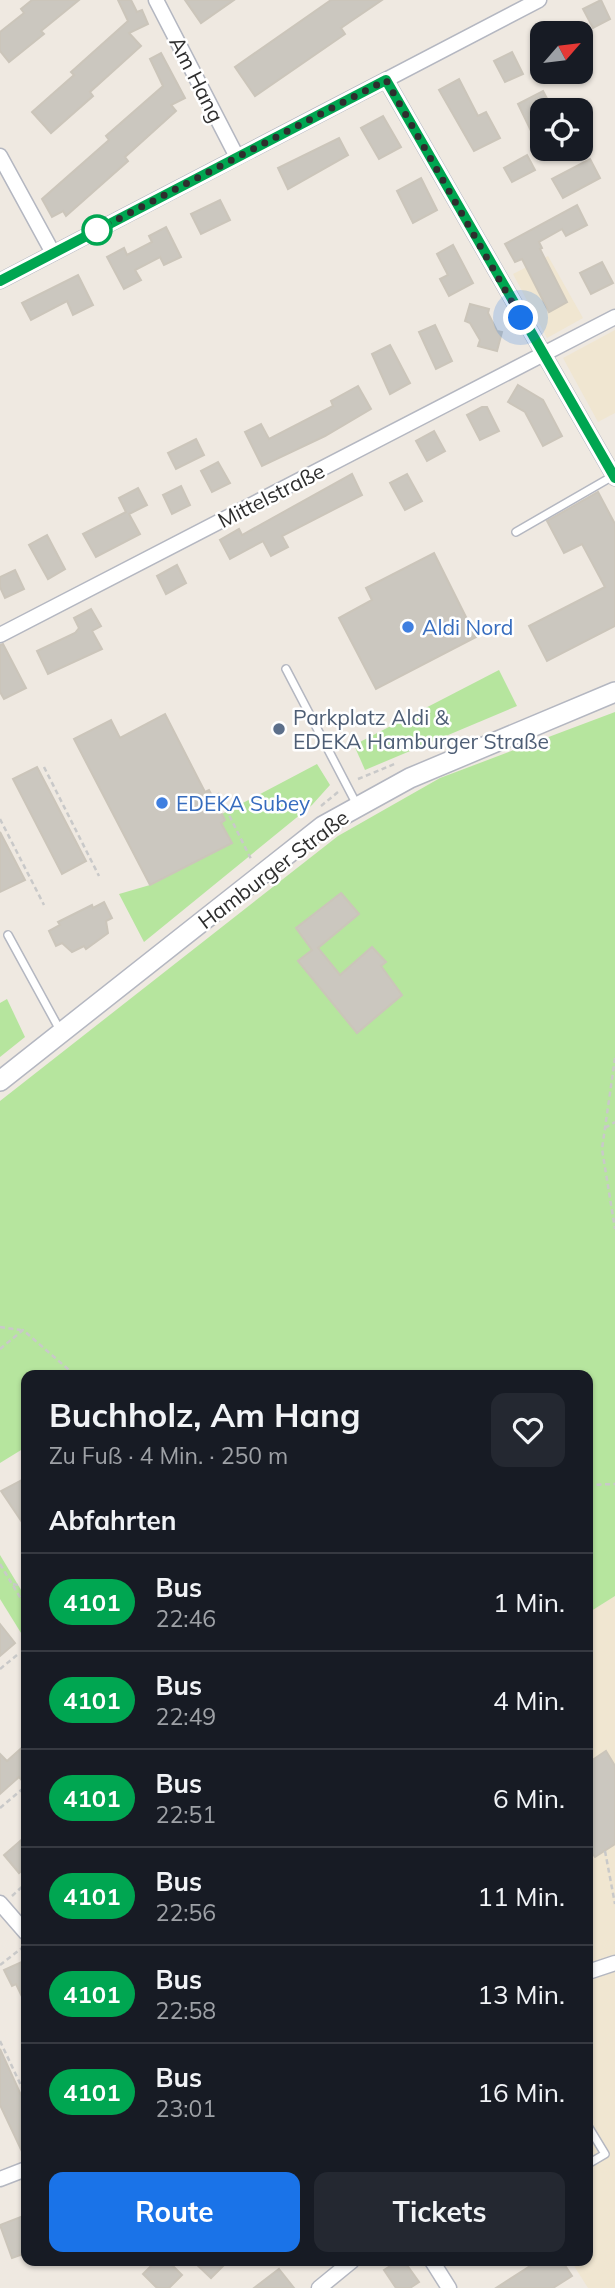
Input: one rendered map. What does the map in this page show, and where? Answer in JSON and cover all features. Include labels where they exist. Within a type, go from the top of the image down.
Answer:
[{"type":"main road","name":"Hamburger Straße","points":[[0,1081],[323,826],[410,778],[528,726],[615,692]]},
{"type":"street","name":"Am Hang","points":[[156,0],[237,157]]},
{"type":"street","points":[[0,281],[539,0]]},
{"type":"street","points":[[386,80],[614,477]]},
{"type":"street","points":[[0,156],[53,253]]},
{"type":"street","name":"Mittelstraße","points":[[0,635],[615,317]]},
{"type":"street","points":[[0,1903],[21,1927]]},
{"type":"street","points":[[593,1970],[615,1963]]},
{"type":"street","points":[[0,2179],[21,2171]]},
{"type":"street","points":[[318,2288],[346,2266]]},
{"type":"street","points":[[435,2266],[449,2288]]},
{"type":"lane","points":[[516,532],[614,477]]},
{"type":"lane","points":[[286,669],[358,805]]},
{"type":"lane","points":[[8,935],[62,1032]]},
{"type":"lane","points":[[593,2134],[605,2154],[593,2161]]},
{"type":"path","points":[[44,767],[99,876]]},
{"type":"path","points":[[218,793],[225,812],[262,875]]},
{"type":"path","points":[[0,819],[44,905]]},
{"type":"path","points":[[615,1058],[602,1149],[615,1229]]},
{"type":"path","points":[[605,1128],[615,1122]]},
{"type":"path","points":[[0,1327],[23,1330],[69,1370]]},
{"type":"path","points":[[0,1349],[23,1330]]},
{"type":"path","points":[[593,1485],[615,1484]]},
{"type":"path","points":[[0,1564],[21,1598]]},
{"type":"path","points":[[13,1584],[21,1586]]},
{"type":"path","points":[[0,1669],[17,1655]]},
{"type":"path","points":[[0,1808],[21,1790]]},
{"type":"path","points":[[605,1851],[615,1904]]},
{"type":"path","points":[[0,1965],[21,1948]]},
{"type":"path","points":[[0,2040],[21,2085]]},
{"type":"shaded area","points":[[548,256],[583,318],[547,338],[513,274]]},
{"type":"shaded area","points":[[615,330],[615,413],[598,422],[563,358]]},
{"type":"shaded area","points":[[615,1596],[615,2288],[588,2288],[574,2266],[593,2266],[593,1610]]},
{"type":"green space","points":[[499,670],[517,706],[365,770],[354,745]]},
{"type":"green space","points":[[615,712],[615,1596],[593,1610],[593,1370],[21,1370],[21,1450],[0,1463],[0,1101],[338,836],[440,778]]},
{"type":"green space","points":[[317,764],[330,785],[312,805],[144,942],[119,894],[150,885],[231,843],[221,823],[225,820],[222,814]]},
{"type":"green space","points":[[7,999],[25,1037],[0,1057],[0,1003]]},
{"type":"green space","points":[[0,1555],[21,1590],[21,1633],[0,1599]]},
{"type":"building","points":[[32,0],[79,0],[41,31],[44,34],[9,62],[0,51],[0,32],[24,13],[21,9]]},
{"type":"building","points":[[118,0],[131,0],[137,12],[142,10],[148,24],[129,33],[141,46],[90,92],[93,96],[51,133],[32,112],[74,75],[71,72],[128,21]]},
{"type":"building","points":[[185,0],[234,0],[201,23]]},
{"type":"building","points":[[331,0],[382,0],[341,28],[345,34],[255,96],[235,67]]},
{"type":"building","points":[[601,0],[610,19],[593,28],[593,21],[589,21],[583,9]]},
{"type":"building","points":[[512,52],[523,74],[505,82],[494,61]]},
{"type":"building","points":[[161,53],[185,98],[171,105],[176,111],[125,157],[128,161],[66,216],[63,211],[52,217],[42,199],[109,140],[106,136],[163,86],[150,59]]},
{"type":"building","points":[[459,79],[478,116],[486,112],[500,138],[474,151],[439,90]]},
{"type":"building","points":[[543,91],[547,98],[530,98],[530,129],[518,104]]},
{"type":"building","points":[[383,116],[401,147],[379,159],[361,128]]},
{"type":"building","points":[[339,138],[348,155],[288,189],[278,168]]},
{"type":"building","points":[[527,155],[535,170],[512,182],[504,168]]},
{"type":"building","points":[[586,161],[591,161],[600,178],[563,198],[552,179]]},
{"type":"building","points":[[421,178],[437,210],[413,223],[397,191]]},
{"type":"building","points":[[220,200],[230,220],[201,234],[191,214]]},
{"type":"building","points":[[577,205],[587,225],[566,236],[562,229],[539,242],[567,302],[549,312],[522,259],[515,262],[505,244]]},
{"type":"building","points":[[166,227],[181,257],[164,265],[160,257],[135,270],[141,280],[124,289],[107,257],[124,248],[127,255],[152,242],[149,236]]},
{"type":"building","points":[[453,245],[473,283],[449,296],[440,279],[448,275],[437,254]]},
{"type":"building","points":[[602,262],[613,283],[591,294],[580,273]]},
{"type":"building","points":[[78,275],[93,305],[73,315],[67,301],[31,320],[22,303]]},
{"type":"building","points":[[470,304],[489,309],[488,313],[497,331],[502,332],[497,351],[478,346],[480,340],[470,323],[465,321]]},
{"type":"building","points":[[435,325],[452,361],[436,369],[419,332]]},
{"type":"building","points":[[390,345],[410,383],[390,394],[372,354]]},
{"type":"building","points":[[518,385],[543,400],[562,436],[543,446],[525,412],[508,402]]},
{"type":"building","points":[[358,386],[371,409],[325,436],[262,466],[245,432],[261,424],[269,439],[333,406],[331,401]]},
{"type":"building","points":[[487,407],[499,431],[480,440],[467,415]]},
{"type":"building","points":[[434,431],[445,451],[427,461],[416,441]]},
{"type":"building","points":[[196,439],[204,455],[176,469],[168,453]]},
{"type":"building","points":[[218,462],[230,483],[212,492],[201,471]]},
{"type":"building","points":[[352,474],[362,495],[282,536],[288,547],[271,556],[263,541],[230,559],[220,540],[239,529],[242,535]]},
{"type":"building","points":[[407,474],[422,501],[405,510],[390,483]]},
{"type":"building","points":[[181,486],[190,505],[172,514],[163,495]]},
{"type":"building","points":[[138,488],[147,505],[129,514],[140,534],[96,557],[83,534],[126,512],[119,498]]},
{"type":"building","points":[[598,492],[615,524],[615,626],[547,661],[529,626],[605,587],[582,544],[564,553],[547,521]]},
{"type":"building","points":[[47,535],[65,569],[48,579],[29,545]]},
{"type":"building","name":"Aldi Nord","points":[[434,553],[476,637],[376,689],[339,618],[372,600],[366,588]]},
{"type":"building","points":[[177,565],[186,583],[166,594],[157,576]]},
{"type":"building","points":[[15,570],[24,589],[5,598],[0,587],[0,577]]},
{"type":"building","points":[[91,609],[101,626],[92,631],[102,649],[48,674],[37,651],[75,633],[79,628],[74,618]]},
{"type":"building","points":[[3,644],[26,688],[4,699],[0,692],[0,645]]},
{"type":"building","name":"EDEKA Subey","points":[[165,714],[205,792],[209,790],[225,820],[221,823],[232,843],[150,885],[74,739],[111,720],[120,738]]},
{"type":"building","points":[[37,767],[86,861],[62,874],[13,779]]},
{"type":"building","points":[[0,832],[25,880],[0,892]]},
{"type":"building","points":[[341,893],[359,914],[318,948],[340,975],[372,947],[386,962],[381,966],[402,995],[357,1033],[298,961],[312,950],[296,928]]},
{"type":"building","points":[[104,902],[112,918],[106,921],[108,933],[86,949],[84,946],[72,952],[62,943],[56,946],[49,931],[60,925],[58,922]]},
{"type":"building","points":[[21,1481],[21,1521],[1,1491]]},
{"type":"building","points":[[0,1624],[15,1643],[0,1656]]},
{"type":"building","points":[[21,1748],[21,1779],[19,1777],[0,1794],[0,1754],[7,1761]]},
{"type":"building","points":[[606,1751],[615,1766],[615,1844],[595,1857],[593,1854],[593,1760]]},
{"type":"building","points":[[21,1840],[21,1871],[19,1873],[4,1855]]},
{"type":"building","points":[[21,1962],[21,1994],[16,1984],[12,1986],[4,1970]]},
{"type":"building","points":[[0,2049],[21,2095],[21,2149],[0,2105]]},
{"type":"building","points":[[21,2217],[21,2255],[12,2258],[0,2225]]},
{"type":"building","points":[[151,2266],[173,2266],[182,2275],[169,2288],[157,2288],[143,2274]]},
{"type":"building","points":[[198,2266],[223,2266],[211,2278]]},
{"type":"building","points":[[390,2266],[408,2266],[419,2282],[410,2288],[396,2288],[384,2270]]},
{"type":"building","points":[[530,2266],[565,2266],[572,2276],[553,2288],[496,2288]]},
{"type":"building","points":[[279,2269],[294,2288],[254,2288]]},
{"type":"bus line","name":"4101","points":[[0,281],[386,80],[615,478]]},
{"type":"place","name":"Aldi Nord","points":[[408,627]]},
{"type":"place","name":"Parkplatz Aldi & EDEKA Hamburger Straße","points":[[279,729]]},
{"type":"place","name":"EDEKA Subey","points":[[162,803]]},
{"type":"route","points":[[97,230],[95,231],[386,80],[521,318]]}]
